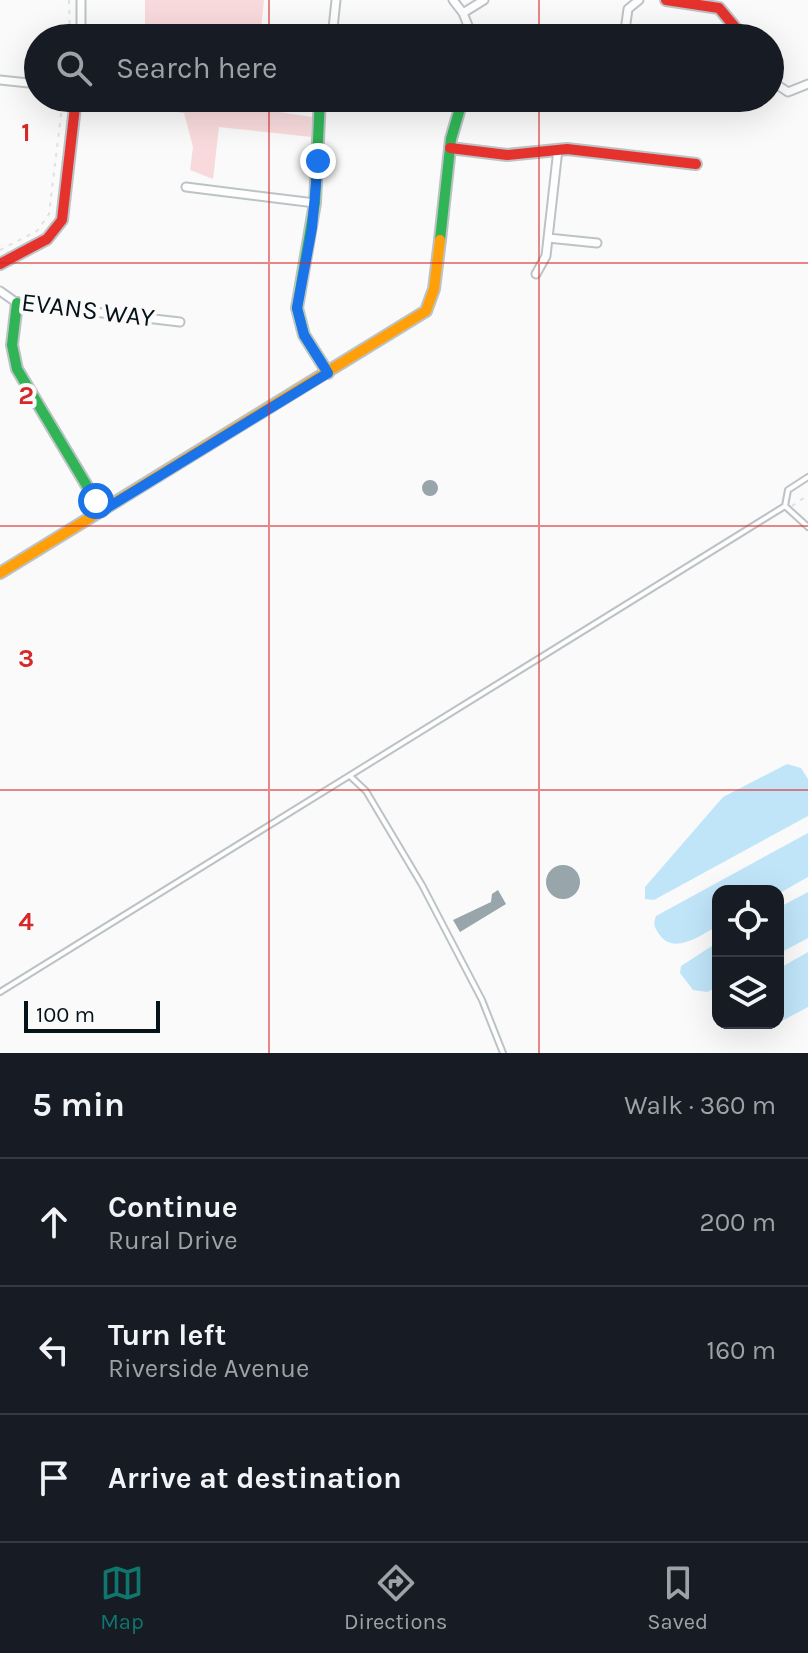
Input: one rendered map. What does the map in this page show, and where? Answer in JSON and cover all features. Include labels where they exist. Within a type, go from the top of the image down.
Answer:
[{"type":"street","points":[[81,0],[81,24]]},
{"type":"street","points":[[333,24],[336,0]]},
{"type":"street","points":[[453,0],[467,24]]},
{"type":"street","points":[[463,13],[484,0]]},
{"type":"street","points":[[626,24],[628,9],[639,0]]},
{"type":"street","points":[[666,0],[719,8],[735,24]]},
{"type":"street","points":[[0,80],[24,83]]},
{"type":"street","points":[[784,89],[788,92],[808,84]]},
{"type":"street","points":[[0,264],[47,239],[62,220],[74,112]]},
{"type":"street","points":[[319,112],[315,203],[297,308],[304,335],[328,373]]},
{"type":"street","points":[[0,573],[426,311],[434,289],[450,148],[459,112]]},
{"type":"street","points":[[450,148],[507,155],[558,149],[696,164]]},
{"type":"street","points":[[536,274],[544,261],[558,149]]},
{"type":"street","points":[[186,187],[315,203]]},
{"type":"street","points":[[548,238],[597,243]]},
{"type":"street","name":"EVANS WAY","points":[[0,291],[17,303],[180,322]]},
{"type":"street","points":[[17,303],[12,345],[17,369],[102,511]]},
{"type":"lane","points":[[786,507],[788,490],[808,477]]},
{"type":"lane","points":[[786,507],[808,527]]},
{"type":"lane","points":[[0,992],[786,507]]},
{"type":"lane","points":[[350,776],[366,791],[422,885],[482,1000],[503,1053]]},
{"type":"path","points":[[69,0],[70,24]]},
{"type":"path","points":[[0,250],[37,231],[49,214],[61,112]]},
{"type":"path","points":[[786,507],[808,495]]},
{"type":"shaded area","points":[[145,0],[264,0],[261,24],[145,24]]},
{"type":"shaded area","points":[[176,112],[279,112],[312,117],[311,137],[219,127],[213,179],[190,170],[193,147],[184,113]]},
{"type":"water","points":[[787,764],[801,768],[808,779],[808,816],[654,900],[645,899],[645,887],[723,797]]},
{"type":"water","points":[[808,833],[808,877],[784,891],[784,885],[713,885]]},
{"type":"water","points":[[712,885],[712,929],[687,942],[672,943],[657,932],[654,923],[656,916]]},
{"type":"water","points":[[808,892],[808,938],[784,951],[784,905]]},
{"type":"water","points":[[712,946],[712,990],[693,990],[680,973],[681,966]]},
{"type":"water","points":[[808,952],[808,1007],[784,1020],[784,966]]},
{"type":"building","points":[[430,480],[436,482],[436,494],[430,496],[424,494],[422,488],[424,482]]},
{"type":"building","points":[[563,865],[575,870],[580,882],[575,894],[563,899],[551,894],[546,882],[551,870]]},
{"type":"building","points":[[498,890],[506,904],[460,932],[453,920],[491,902],[492,894]]},
{"type":"traffic: fast","points":[[319,112],[315,203],[297,308],[304,335],[328,373]]},
{"type":"traffic: fast","points":[[440,240],[451,139],[459,112]]},
{"type":"traffic: fast","points":[[17,303],[12,345],[17,369],[102,511]]},
{"type":"traffic: slow","points":[[0,573],[426,311],[434,289],[440,240]]},
{"type":"traffic: jam","points":[[666,0],[719,8],[732,24]]},
{"type":"traffic: jam","points":[[0,264],[47,239],[62,220],[74,112]]},
{"type":"traffic: jam","points":[[450,148],[507,155],[567,149],[696,164]]},
{"type":"route","points":[[96,501],[102,511],[328,373],[304,335],[297,308],[312,228],[318,161]]}]
